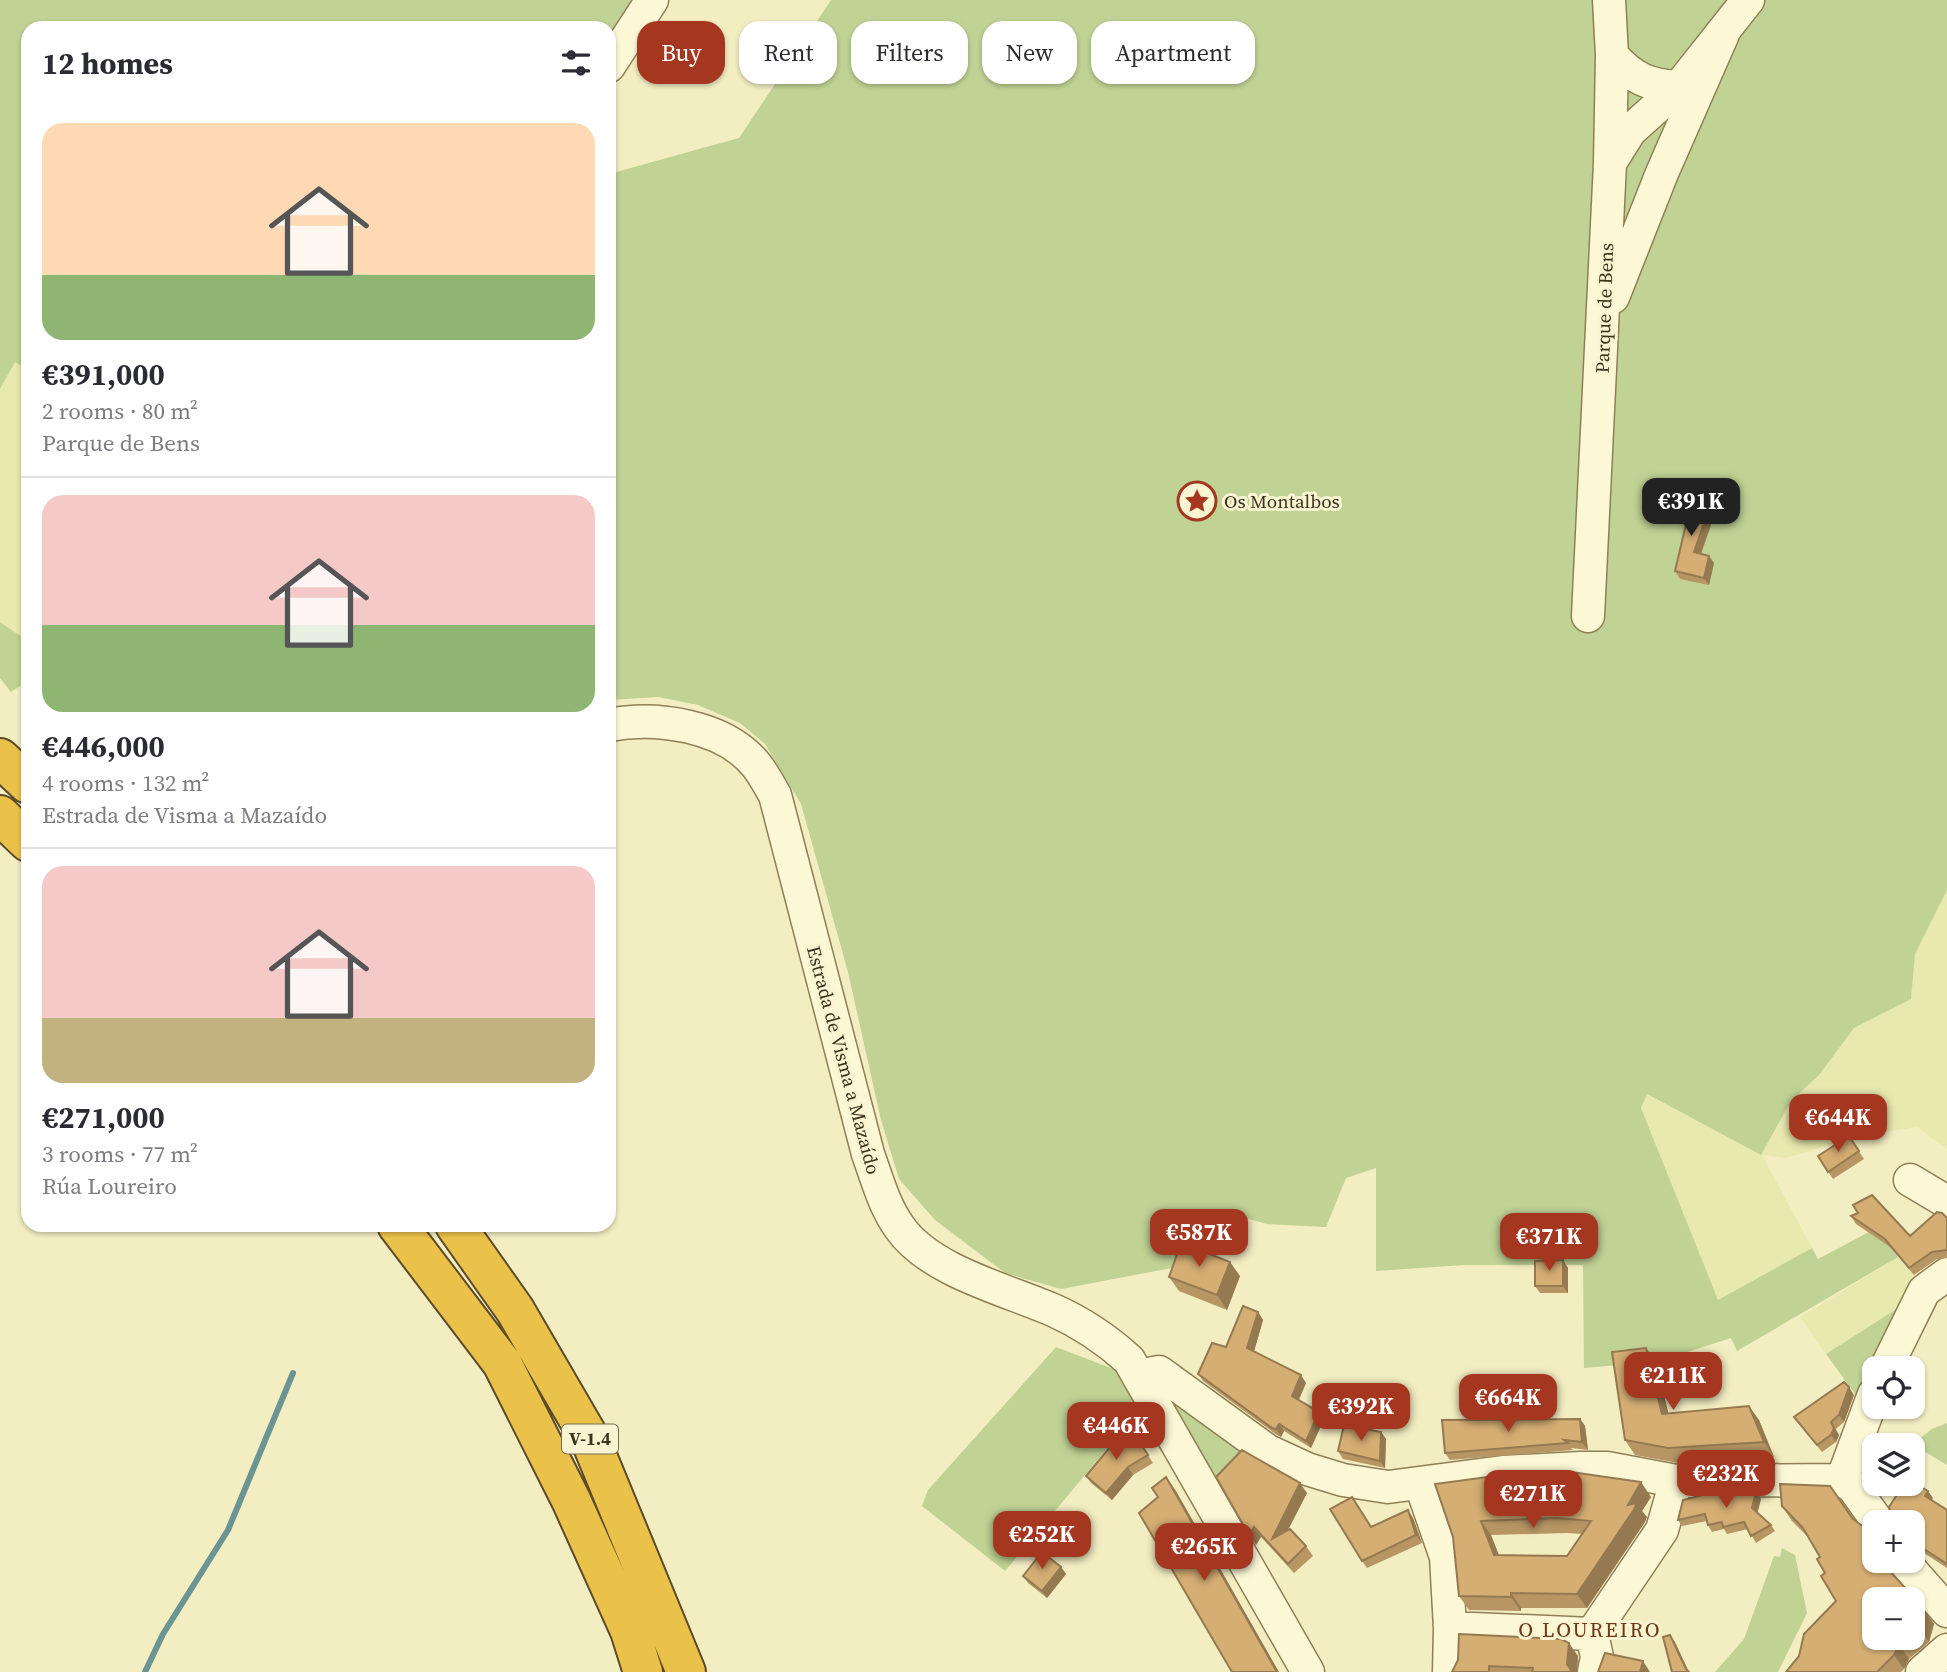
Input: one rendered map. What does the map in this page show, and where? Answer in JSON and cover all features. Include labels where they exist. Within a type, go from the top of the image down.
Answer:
[{"type":"highway","points":[[0,758],[21,778]]},
{"type":"highway","points":[[0,815],[21,835]]},
{"type":"highway","name":"V-1.4","points":[[402,1232],[502,1363],[571,1500],[630,1631],[643,1672]]},
{"type":"highway","name":"V-1.4","points":[[460,1232],[515,1310],[590,1439],[686,1672]]},
{"type":"street","points":[[616,55],[652,0]]},
{"type":"street","name":"Parque de Bens","points":[[1588,616],[1604,318],[1609,163],[1620,129],[1609,0]]},
{"type":"street","points":[[1620,129],[1679,87],[1748,0]]},
{"type":"street","points":[[1604,318],[1682,124],[1723,34]]},
{"type":"street","points":[[1612,55],[1627,72],[1653,86],[1679,87]]},
{"type":"street","points":[[1620,129],[1652,138],[1682,124]]},
{"type":"street","name":"Estrada de Visma a Mazaído","points":[[616,724],[637,720],[673,722],[705,731],[756,764],[775,794],[867,1154],[884,1199],[900,1229],[919,1248],[951,1267],[1056,1311],[1129,1360],[1308,1672]]},
{"type":"street","points":[[1910,1180],[1947,1202]]},
{"type":"street","points":[[1891,1356],[1924,1291],[1947,1274]]},
{"type":"street","points":[[1138,1376],[1159,1372],[1236,1430],[1307,1469],[1343,1480],[1388,1487],[1421,1485],[1503,1472],[1606,1468],[1676,1481],[1842,1480],[1853,1487],[1869,1510]]},
{"type":"street","points":[[1842,1480],[1865,1419]]},
{"type":"street","points":[[1594,1672],[1597,1657],[1591,1634],[1662,1530],[1676,1481]]},
{"type":"street","points":[[1421,1485],[1446,1557],[1450,1628],[1449,1672]]},
{"type":"street","points":[[1912,1573],[1947,1611]]},
{"type":"street","points":[[1450,1628],[1591,1634]]},
{"type":"street","points":[[1922,1672],[1947,1650]]},
{"type":"green space","points":[[0,0],[637,0],[616,32],[616,21],[21,21],[21,366],[15,362],[0,389]]},
{"type":"green space","points":[[831,0],[1947,0],[1947,890],[1915,954],[1911,999],[1854,1028],[1819,1075],[1791,1101],[1761,1155],[1647,1094],[1641,1108],[1718,1300],[1812,1248],[1818,1259],[1869,1232],[1891,1247],[1898,1257],[1737,1351],[1731,1338],[1656,1362],[1584,1368],[1583,1265],[1464,1265],[1376,1271],[1376,1168],[1346,1178],[1326,1227],[1267,1224],[1227,1213],[1214,1236],[1172,1268],[1061,1289],[1005,1273],[935,1220],[899,1179],[881,1120],[848,972],[801,804],[765,744],[740,723],[698,705],[658,697],[616,700],[616,172],[739,138],[775,84],[837,84],[837,21],[817,21]]},
{"type":"green space","points":[[15,361],[21,365],[21,636],[0,622],[0,390]]},
{"type":"green space","points":[[0,622],[21,636],[21,686],[11,692],[0,678]]},
{"type":"green space","points":[[1947,890],[1947,1149],[1917,1127],[1864,1135],[1786,1158],[1762,1155],[1812,1248],[1718,1301],[1641,1108],[1646,1094],[1761,1155],[1791,1101],[1819,1075],[1854,1028],[1911,999],[1915,954]]},
{"type":"green space","points":[[1898,1257],[1923,1286],[1915,1297],[1826,1354],[1800,1317]]},
{"type":"green space","points":[[1898,1308],[1879,1356],[1862,1356],[1862,1404],[1826,1354]]},
{"type":"green space","points":[[1056,1347],[1124,1373],[1144,1404],[1005,1571],[922,1506],[928,1490]]},
{"type":"green space","points":[[1160,1382],[1256,1448],[1236,1476],[1221,1488]]},
{"type":"green space","points":[[1947,1423],[1947,1465],[1925,1452],[1925,1434]]},
{"type":"green space","points":[[1782,1548],[1795,1555],[1807,1613],[1778,1672],[1715,1672],[1744,1639],[1774,1556],[1780,1557]]},
{"type":"building","points":[[1677,498],[1709,508],[1694,552],[1709,556],[1704,578],[1675,571],[1687,520],[1672,514]]},
{"type":"building","points":[[1849,1136],[1859,1151],[1828,1172],[1818,1156]]},
{"type":"building","points":[[1872,1195],[1910,1236],[1937,1212],[1942,1213],[1947,1218],[1947,1250],[1932,1252],[1909,1268],[1885,1239],[1851,1216],[1858,1213],[1853,1205]]},
{"type":"building","points":[[1181,1243],[1230,1262],[1217,1295],[1169,1277]]},
{"type":"building","points":[[1563,1260],[1563,1286],[1535,1286],[1535,1261]]},
{"type":"building","points":[[1243,1306],[1258,1312],[1247,1348],[1301,1375],[1292,1396],[1319,1412],[1306,1441],[1279,1424],[1276,1429],[1272,1428],[1198,1374],[1212,1343],[1226,1347]]},
{"type":"building","points":[[1646,1348],[1662,1414],[1749,1406],[1764,1442],[1668,1448],[1625,1440],[1612,1352]]},
{"type":"building","points":[[1844,1382],[1849,1387],[1839,1415],[1831,1422],[1834,1428],[1831,1435],[1817,1445],[1794,1417]]},
{"type":"building","points":[[1580,1419],[1582,1442],[1564,1440],[1568,1443],[1445,1453],[1442,1420]]},
{"type":"building","points":[[1344,1425],[1381,1432],[1380,1461],[1338,1451]]},
{"type":"building","points":[[1134,1434],[1148,1455],[1128,1467],[1106,1493],[1086,1476],[1110,1447]]},
{"type":"building","points":[[1242,1450],[1300,1483],[1272,1539],[1290,1529],[1306,1546],[1288,1564],[1254,1527],[1249,1535],[1216,1477]]},
{"type":"building","points":[[1571,1472],[1641,1482],[1628,1505],[1636,1503],[1635,1508],[1577,1594],[1511,1593],[1511,1597],[1459,1596],[1453,1537],[1435,1484],[1495,1476]],"holes":[[[1557,1518],[1591,1521],[1567,1556],[1494,1555],[1481,1521]]]},
{"type":"building","points":[[1166,1477],[1277,1672],[1232,1672],[1139,1513],[1158,1497],[1152,1488]]},
{"type":"building","points":[[1780,1484],[1830,1486],[1853,1519],[1862,1525],[1862,1573],[1892,1573],[1904,1587],[1862,1587],[1862,1650],[1896,1650],[1877,1672],[1786,1672],[1799,1656],[1804,1634],[1836,1601],[1821,1576],[1825,1573],[1817,1559],[1820,1557],[1803,1528],[1782,1506]]},
{"type":"building","points":[[1715,1492],[1756,1492],[1752,1508],[1771,1525],[1751,1536],[1744,1522],[1723,1527],[1722,1522],[1708,1525],[1705,1514],[1678,1520],[1683,1500]]},
{"type":"building","points":[[1896,1496],[1925,1496],[1947,1510],[1947,1564],[1925,1550],[1925,1510],[1890,1510]]},
{"type":"building","points":[[1352,1497],[1371,1527],[1408,1510],[1416,1535],[1362,1561],[1330,1509]]},
{"type":"building","points":[[1042,1552],[1061,1567],[1042,1591],[1023,1576]]},
{"type":"building","points":[[1459,1634],[1561,1639],[1569,1643],[1567,1664],[1572,1672],[1532,1672],[1533,1668],[1489,1666],[1489,1672],[1452,1672],[1458,1660]]},
{"type":"building","points":[[1670,1635],[1689,1672],[1672,1672],[1663,1637]]},
{"type":"building","points":[[1605,1653],[1643,1661],[1640,1672],[1598,1672]]},
{"type":"waterway","points":[[145,1672],[163,1634],[228,1530],[293,1373]]},
{"type":"place","name":"Os Montalbos","points":[[1197,501]]},
{"type":"district","name":"O LOUREIRO","points":[[1590,1630]]}]
